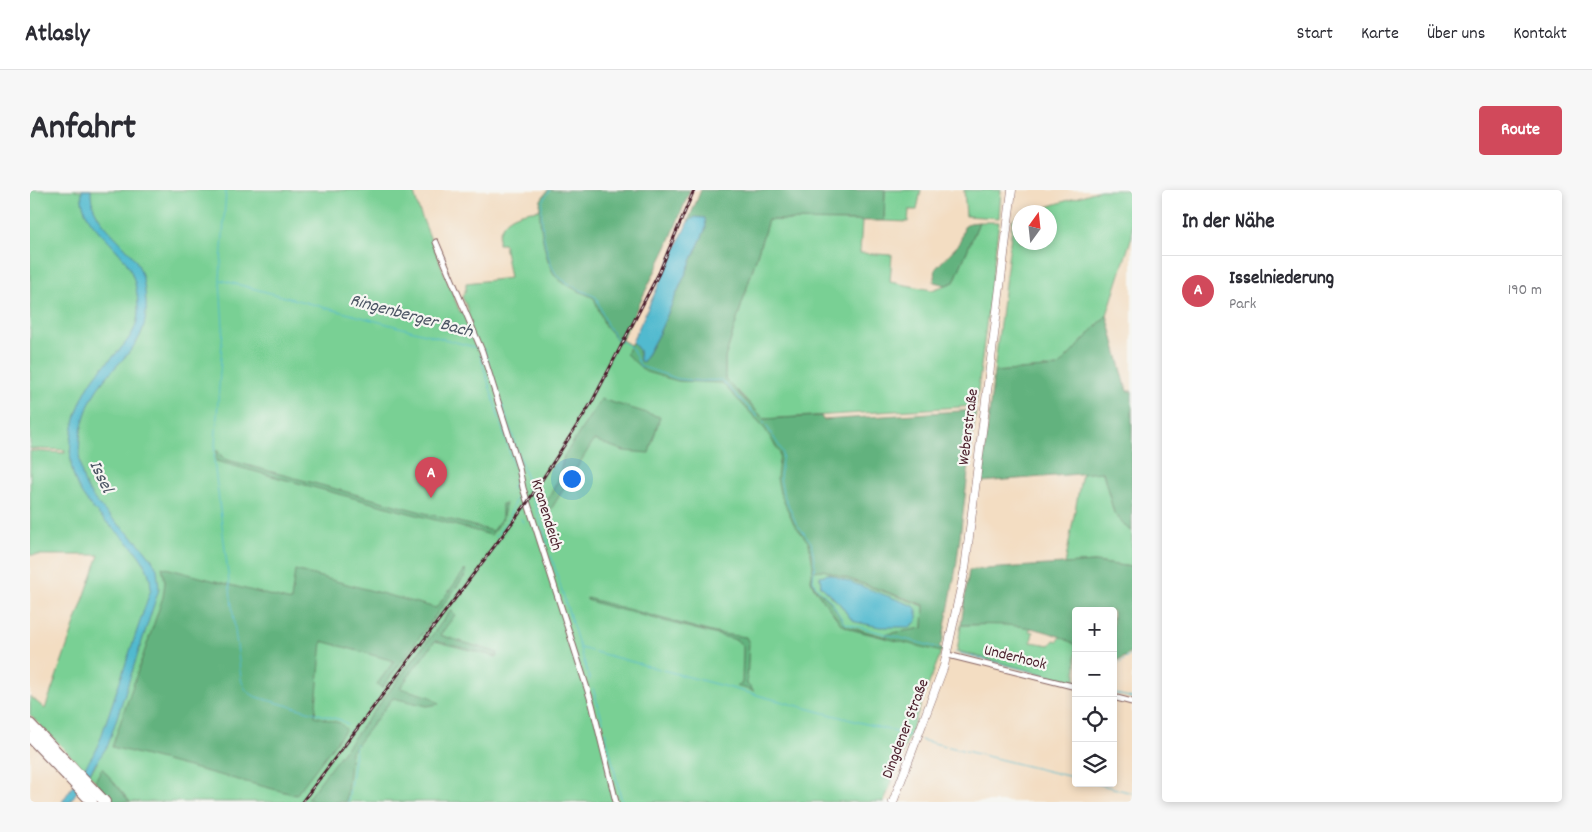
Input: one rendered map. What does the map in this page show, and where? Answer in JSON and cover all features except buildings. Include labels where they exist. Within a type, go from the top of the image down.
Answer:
[{"type":"highway","points":[[30,724],[91,796],[105,802]]},
{"type":"highway","points":[[30,737],[70,770]]},
{"type":"main road","name":"Weberstraße","points":[[944,666],[948,655],[965,569],[1012,190]]},
{"type":"main road","name":"Dingdener Straße","points":[[893,802],[944,666]]},
{"type":"street","name":"Kranendeich","points":[[436,242],[482,351],[519,468],[522,488],[592,704],[616,802]]},
{"type":"street","name":"Underhook","points":[[948,655],[1072,686]]},
{"type":"street","points":[[1117,698],[1132,702]]},
{"type":"green space","points":[[30,190],[413,190],[419,210],[460,312],[469,311],[462,297],[466,289],[466,283],[510,278],[504,244],[498,244],[501,228],[505,222],[524,212],[540,210],[548,262],[595,295],[617,337],[632,346],[725,379],[725,358],[768,220],[862,221],[860,253],[892,255],[890,282],[932,290],[954,282],[979,222],[999,222],[976,406],[764,419],[737,390],[784,451],[823,570],[924,606],[923,629],[891,633],[939,646],[940,655],[884,802],[130,802],[102,769],[95,781],[89,774],[97,763],[93,758],[84,769],[30,715],[30,696],[45,709],[99,555],[30,555],[30,451],[65,453],[65,450],[30,449]],"holes":[[[820,576],[862,586],[863,588],[914,606],[850,618],[840,604],[821,586]]]},
{"type":"green space","points":[[548,190],[690,190],[667,247],[620,343],[605,326],[594,298],[565,284],[553,272],[543,240],[540,216],[541,200]]},
{"type":"green space","points":[[701,190],[885,190],[884,221],[768,220],[725,358],[725,379],[764,419],[821,416],[823,420],[976,410],[956,568],[942,643],[939,646],[943,650],[942,652],[853,630],[841,624],[814,588],[811,580],[813,566],[809,543],[794,524],[780,493],[777,478],[780,453],[763,426],[722,383],[678,381],[646,372],[626,354],[632,342],[639,350],[640,361],[643,362],[659,333],[706,228],[701,217],[688,222]],"holes":[[[823,570],[924,605],[923,628],[886,634],[887,637],[846,626],[831,602],[815,588],[812,580],[813,571]]]},
{"type":"green space","points":[[885,190],[921,190],[917,210],[909,210],[908,222],[884,221]]},
{"type":"green space","points":[[964,190],[1001,190],[999,218],[966,216]]},
{"type":"green space","points":[[1100,190],[1132,190],[1132,236],[1107,315],[1058,367],[994,372],[1012,227],[1012,250],[1057,250],[1057,205],[1053,205]]},
{"type":"green space","points":[[979,222],[954,282],[946,285],[934,282],[936,268],[960,243],[964,227],[970,223]]},
{"type":"green space","points":[[1107,315],[1127,391],[1132,391],[1132,533],[1114,513],[1103,472],[981,482],[994,372],[1058,367]]},
{"type":"green space","points":[[601,399],[660,417],[649,453],[624,451],[594,440],[550,511],[546,513],[543,509],[558,480],[564,456]]},
{"type":"green space","points":[[217,450],[224,459],[492,531],[502,518],[491,535],[216,461]]},
{"type":"green space","points":[[1099,471],[1103,473],[1114,513],[1132,533],[1132,567],[1095,562],[1065,564],[1082,473]]},
{"type":"green space","points":[[505,503],[504,512],[502,518],[502,504]]},
{"type":"green space","points":[[1095,562],[1132,567],[1132,652],[1117,660],[1117,607],[1072,607],[1072,643],[1048,632],[1020,626],[961,625],[969,570]]},
{"type":"green space","points":[[162,567],[291,601],[295,570],[436,608],[465,570],[467,573],[382,688],[377,684],[394,661],[322,641],[315,716],[340,723],[346,729],[296,795],[112,747],[163,597],[165,582]]},
{"type":"green space","points":[[587,598],[715,633],[746,637],[749,643],[747,684],[754,691],[736,686],[742,683],[743,647],[737,640],[606,606],[587,600]]},
{"type":"green space","points":[[451,610],[455,615],[440,635],[498,653],[497,657],[435,641],[400,688],[431,697],[439,704],[427,706],[393,698],[351,752],[346,802],[320,802],[307,799]]},
{"type":"green space","points":[[1009,624],[1031,627],[1029,631],[1033,632],[1031,642],[1050,645],[1054,640],[1058,641],[1061,636],[1072,643],[1072,682],[957,651],[961,625]]},
{"type":"green space","points":[[102,768],[130,802],[113,802],[95,781]]},
{"type":"water","points":[[82,190],[91,190],[95,211],[100,220],[136,261],[144,286],[146,315],[139,338],[101,384],[88,407],[83,421],[79,449],[82,476],[93,498],[109,516],[136,540],[151,558],[157,569],[159,589],[108,745],[70,802],[62,802],[97,749],[151,589],[148,573],[141,559],[131,546],[93,509],[75,480],[72,467],[70,454],[71,440],[77,411],[96,375],[129,338],[137,320],[138,310],[132,273],[120,254],[90,220],[82,201]]},
{"type":"water","points":[[695,217],[705,218],[706,228],[659,333],[643,362],[640,361],[639,350],[632,342],[688,222]]},
{"type":"water","points":[[829,574],[914,606],[917,610],[917,621],[910,627],[880,627],[856,622],[850,618],[840,604],[821,586],[820,576]]},
{"type":"waterway","points":[[226,190],[220,280],[223,327],[214,461],[241,678],[246,689],[256,697],[341,720],[348,725]]},
{"type":"waterway","points":[[550,190],[544,198],[542,214],[545,243],[554,271],[566,282],[596,297],[607,325],[616,338],[632,348],[640,366],[678,379],[721,380],[766,425],[783,452],[780,478],[783,493],[796,523],[811,542],[815,565],[813,580],[816,587],[831,601],[844,623],[939,648]]},
{"type":"waterway","name":"Ringenberger Bach","points":[[221,280],[478,348]]},
{"type":"waterway","name":"Ringenberger Bach","points":[[484,349],[548,544]]},
{"type":"waterway","points":[[480,355],[515,470],[516,479],[512,489]]},
{"type":"waterway","points":[[496,536],[508,520],[516,498]]},
{"type":"waterway","points":[[521,519],[524,523]]},
{"type":"waterway","name":"Ringenberger Bach","points":[[551,556],[590,680]]},
{"type":"waterway","points":[[580,648],[915,737]]},
{"type":"waterway","points":[[955,652],[1072,682]]},
{"type":"waterway","points":[[1117,665],[1132,654]]},
{"type":"waterway","points":[[593,689],[603,722]]},
{"type":"waterway","points":[[1117,694],[1132,698]]},
{"type":"waterway","points":[[605,732],[622,802]]},
{"type":"waterway","points":[[921,740],[1072,777]]},
{"type":"waterway","points":[[348,802],[356,744]]},
{"type":"waterway","points":[[1109,787],[1132,793]]},
{"type":"railway","points":[[302,802],[527,503],[592,402],[659,273],[694,190]]},
{"type":"place","name":"Isselniederung","points":[[431,498]]},
{"type":"water label","name":"Issel","points":[[100,477]]}]
